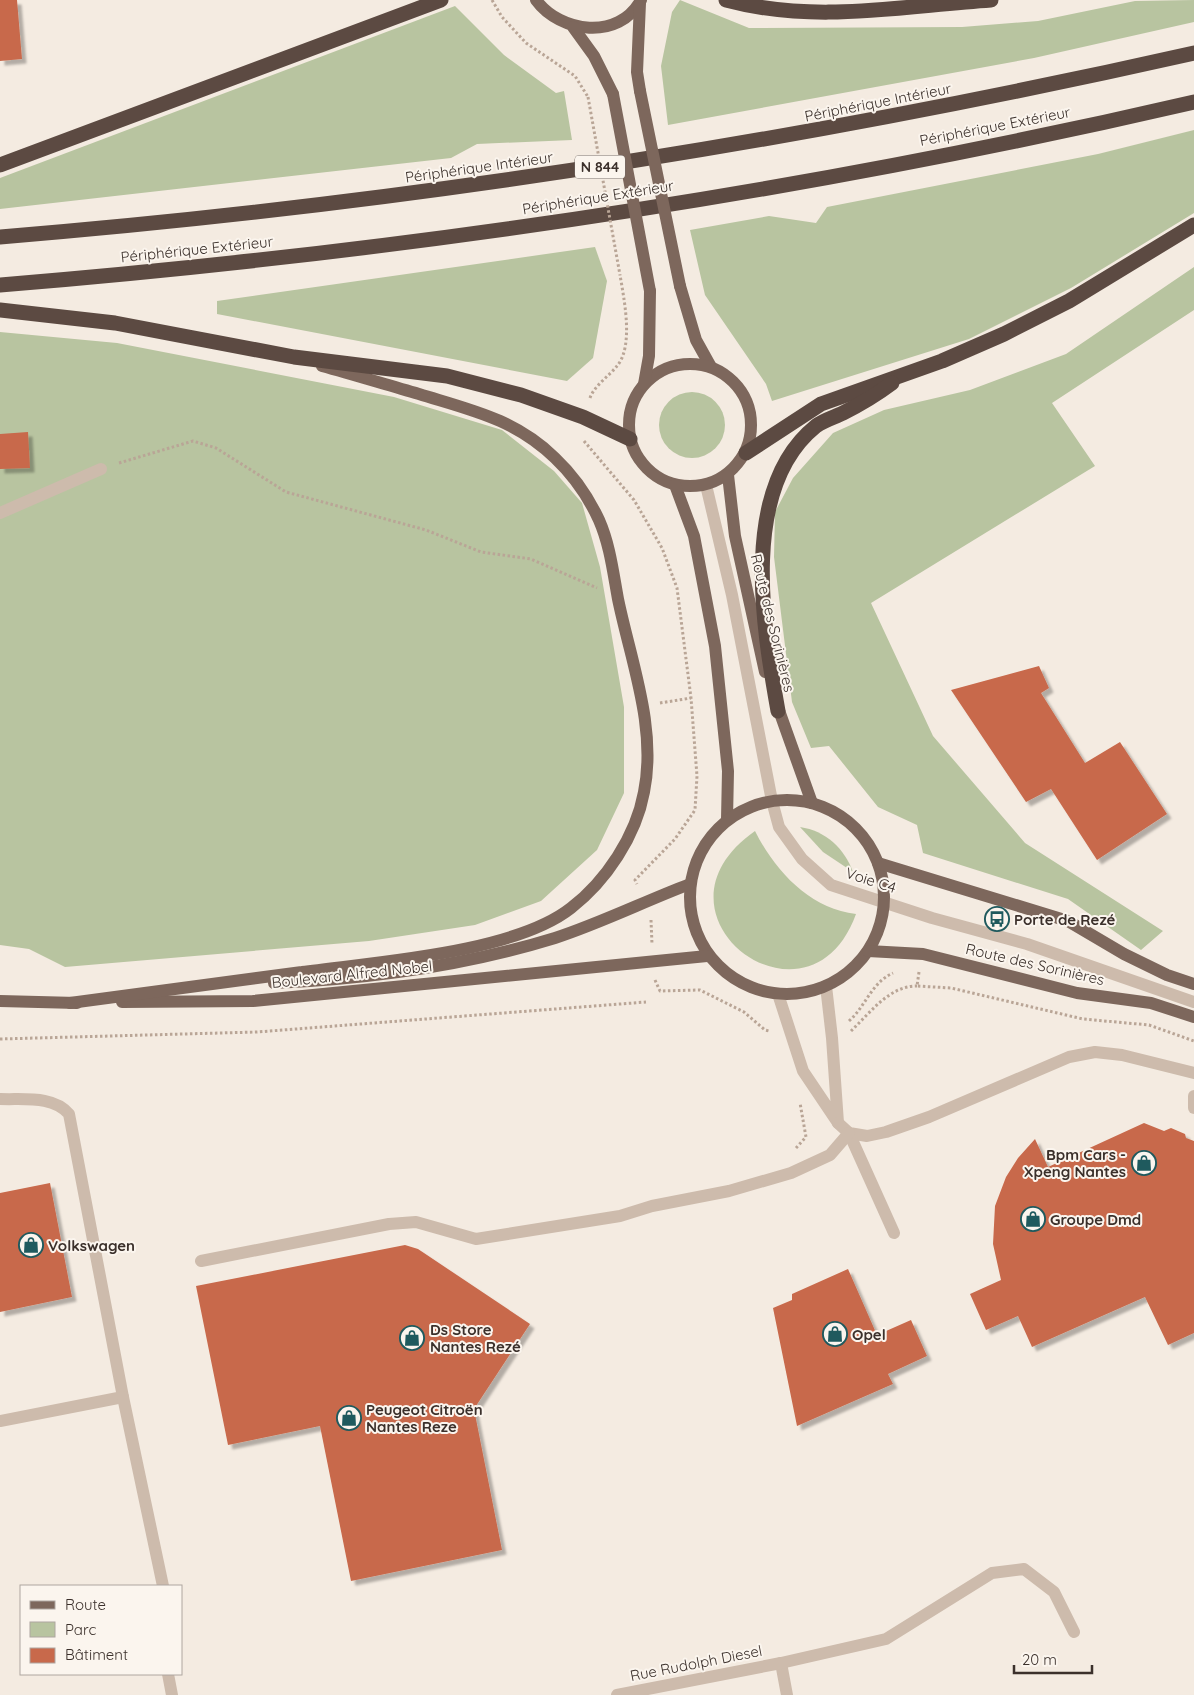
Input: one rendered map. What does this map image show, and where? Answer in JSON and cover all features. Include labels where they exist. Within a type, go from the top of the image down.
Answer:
[{"type":"highway","points":[[0,165],[441,0]]},
{"type":"highway","points":[[726,0],[752,6],[799,12],[897,10],[962,1],[991,0]]},
{"type":"highway","name":"Périphérique Intérieur","points":[[0,237],[256,213],[565,173],[828,129],[962,104],[1194,54]]},
{"type":"highway","name":"Périphérique Extérieur","points":[[0,285],[281,258],[570,219],[868,169],[1194,102]]},
{"type":"highway","points":[[746,452],[821,404],[899,377],[1004,334],[1070,301],[1194,225]]},
{"type":"highway","points":[[0,310],[115,323],[294,357],[447,376],[521,395],[583,417],[630,439]]},
{"type":"highway","points":[[778,711],[772,675],[762,556],[768,509],[779,476],[795,450],[817,426],[873,398],[899,377]]},
{"type":"main road","points":[[536,0],[553,17],[573,27],[591,29],[610,25],[626,17],[640,2]]},
{"type":"main road","points":[[640,2],[637,72],[640,91],[680,286],[696,340],[711,367]]},
{"type":"main road","points":[[573,27],[594,56],[613,94],[650,291],[650,356],[644,384],[631,406],[628,423],[630,439],[636,455],[646,469],[660,479],[675,485],[706,485],[728,475],[746,452],[751,436],[752,419],[748,402],[739,387],[726,375],[711,367],[698,364],[672,366],[658,373],[644,384]]},
{"type":"main road","points":[[70,1003],[435,954],[537,928],[570,909],[598,883],[621,851],[644,794],[648,758],[643,706],[618,598],[613,564],[600,522],[584,490],[555,458],[529,437],[494,416],[294,357]]},
{"type":"main road","name":"Route des Sorinières","points":[[728,475],[735,536],[764,668],[812,804]]},
{"type":"main road","points":[[675,485],[694,536],[715,646],[728,771],[727,819]]},
{"type":"main road","points":[[792,800],[812,804],[840,816],[852,825],[867,843],[878,863],[882,876],[884,902],[876,936],[868,951],[849,972],[826,986],[794,994],[778,994],[745,986],[731,977],[707,956],[696,932],[690,908],[690,884],[700,852],[709,838],[727,819],[752,806],[772,801],[792,800]]},
{"type":"main road","points":[[878,863],[1068,921],[1124,954],[1167,975],[1194,984]]},
{"type":"main road","name":"Boulevard Alfred Nobel","points":[[189,986],[339,980],[447,964],[504,953],[558,937],[690,884]]},
{"type":"main road","name":"Route des Sorinières","points":[[868,951],[923,954],[1078,993],[1151,1003],[1194,1017]]},
{"type":"main road","name":"Boulevard Alfred Nobel","points":[[0,1001],[70,1003],[253,1001],[707,956]]},
{"type":"street","points":[[0,513],[101,469]]},
{"type":"street","name":"Voie C4","points":[[706,485],[732,595],[772,801],[779,827],[802,859],[831,885],[1027,944],[1194,1002]]},
{"type":"street","points":[[826,986],[838,1123]]},
{"type":"street","points":[[778,994],[803,1071],[838,1123],[849,1132],[867,1136],[886,1132],[929,1117],[1069,1057],[1095,1052],[1122,1054],[1194,1073]]},
{"type":"street","points":[[1194,1096],[1194,1108]]},
{"type":"street","points":[[0,1099],[50,1101],[62,1106],[69,1114],[123,1397],[163,1585]]},
{"type":"street","points":[[201,1261],[390,1224],[416,1222],[476,1239],[620,1216],[652,1206],[729,1192],[791,1173],[830,1155],[849,1132]]},
{"type":"street","points":[[849,1132],[894,1234]]},
{"type":"street","points":[[0,1421],[123,1397]]},
{"type":"street","name":"Rue Rudolph Diesel","points":[[618,1695],[781,1663],[886,1639],[992,1573],[1024,1569],[1054,1592],[1074,1632]]},
{"type":"street","name":"Rue Rudolph Diesel","points":[[781,1663],[788,1695]]},
{"type":"street","points":[[168,1675],[172,1695]]},
{"type":"path","points":[[492,0],[502,17],[526,43],[575,76],[588,97],[626,305],[626,352],[619,364],[591,394],[578,432],[591,451],[634,500],[662,548],[677,588],[691,698],[697,776],[695,810],[675,839],[635,880],[651,917],[655,983],[660,991],[700,990],[744,1012],[765,1030],[777,1032],[790,1031]]},
{"type":"path","points":[[101,469],[193,441],[216,448],[286,492],[426,530],[480,552],[531,559],[618,598]]},
{"type":"path","points":[[643,706],[691,698]]},
{"type":"path","points":[[910,972],[929,973]]},
{"type":"path","points":[[918,986],[919,972]]},
{"type":"path","points":[[831,1026],[849,1021],[858,1013],[875,985],[892,973],[901,973]]},
{"type":"path","points":[[848,1034],[891,992],[905,986],[918,986],[951,988],[1083,1019],[1149,1025],[1194,1041]]},
{"type":"path","points":[[0,1039],[257,1032],[646,1002]]},
{"type":"path","points":[[790,1156],[806,1138],[798,1097]]},
{"type":"green space","points":[[680,0],[749,28],[962,27],[1038,21],[1135,1],[1194,0],[1194,22],[1034,58],[668,125],[661,66],[672,12]]},
{"type":"green space","points":[[455,6],[504,55],[556,93],[564,91],[572,140],[477,144],[451,158],[0,209],[0,178]]},
{"type":"green space","points":[[1194,130],[1194,213],[1071,288],[969,339],[772,401],[766,384],[705,295],[690,230],[769,216],[816,223],[827,207],[1098,154]]},
{"type":"green space","points":[[595,247],[607,281],[593,358],[567,381],[217,314],[217,301]]},
{"type":"green space","points":[[1194,267],[1194,310],[1052,403],[1095,466],[871,603],[933,736],[1025,843],[1163,931],[1141,950],[1068,899],[923,853],[917,825],[878,807],[829,746],[811,748],[792,702],[774,557],[775,512],[793,478],[833,433],[884,410],[970,390],[1066,354]]},
{"type":"green space","points":[[0,332],[117,343],[394,397],[502,430],[554,471],[582,503],[600,567],[624,707],[624,793],[597,850],[541,901],[475,925],[369,941],[65,967],[29,949],[0,945]]},
{"type":"green space","points":[[698,392],[716,401],[723,412],[725,425],[723,438],[716,449],[705,456],[686,458],[668,449],[661,438],[659,419],[668,401],[679,394]]},
{"type":"green space","points":[[800,827],[818,832],[833,842],[845,855],[853,872],[823,852]]},
{"type":"green space","points":[[755,831],[773,860],[796,886],[824,905],[839,911],[856,914],[833,951],[804,968],[772,967],[743,953],[722,928],[714,898],[723,864]]},
{"type":"building","points":[[0,0],[17,0],[22,59],[0,61]]},
{"type":"building","points":[[28,432],[30,468],[0,469],[0,434]]},
{"type":"building","points":[[1039,666],[1049,688],[1041,693],[1085,763],[1120,742],[1167,814],[1097,860],[1051,789],[1026,802],[951,690]]},
{"type":"building","points":[[1144,1123],[1164,1131],[1171,1128],[1185,1134],[1186,1138],[1194,1141],[1194,1333],[1168,1345],[1145,1297],[1032,1347],[1018,1316],[986,1330],[970,1294],[1001,1280],[993,1244],[995,1206],[1006,1177],[1018,1158],[1035,1139],[1048,1167]]},
{"type":"building","name":"Volkswagen","points":[[50,1183],[72,1297],[0,1312],[0,1193]]},
{"type":"building","name":"Peugeot Citroën Nantes Reze","points":[[405,1245],[418,1249],[530,1324],[474,1409],[502,1550],[351,1581],[320,1426],[228,1445],[196,1286]]},
{"type":"building","points":[[848,1269],[877,1335],[911,1320],[927,1356],[888,1374],[893,1384],[797,1426],[773,1308],[792,1300],[792,1294]]},
{"type":"place","name":"Porte de Rezé","points":[[997,919]]},
{"type":"place","name":"Bpm Cars - Xpeng Nantes","points":[[1144,1163]]},
{"type":"place","name":"Groupe Dmd","points":[[1033,1219]]},
{"type":"place","name":"Volkswagen","points":[[31,1245]]},
{"type":"place","name":"Opel","points":[[835,1334]]},
{"type":"place","name":"Ds Store Nantes Rezé","points":[[412,1338]]},
{"type":"place","name":"Peugeot Citroën Nantes Reze","points":[[349,1418]]}]
